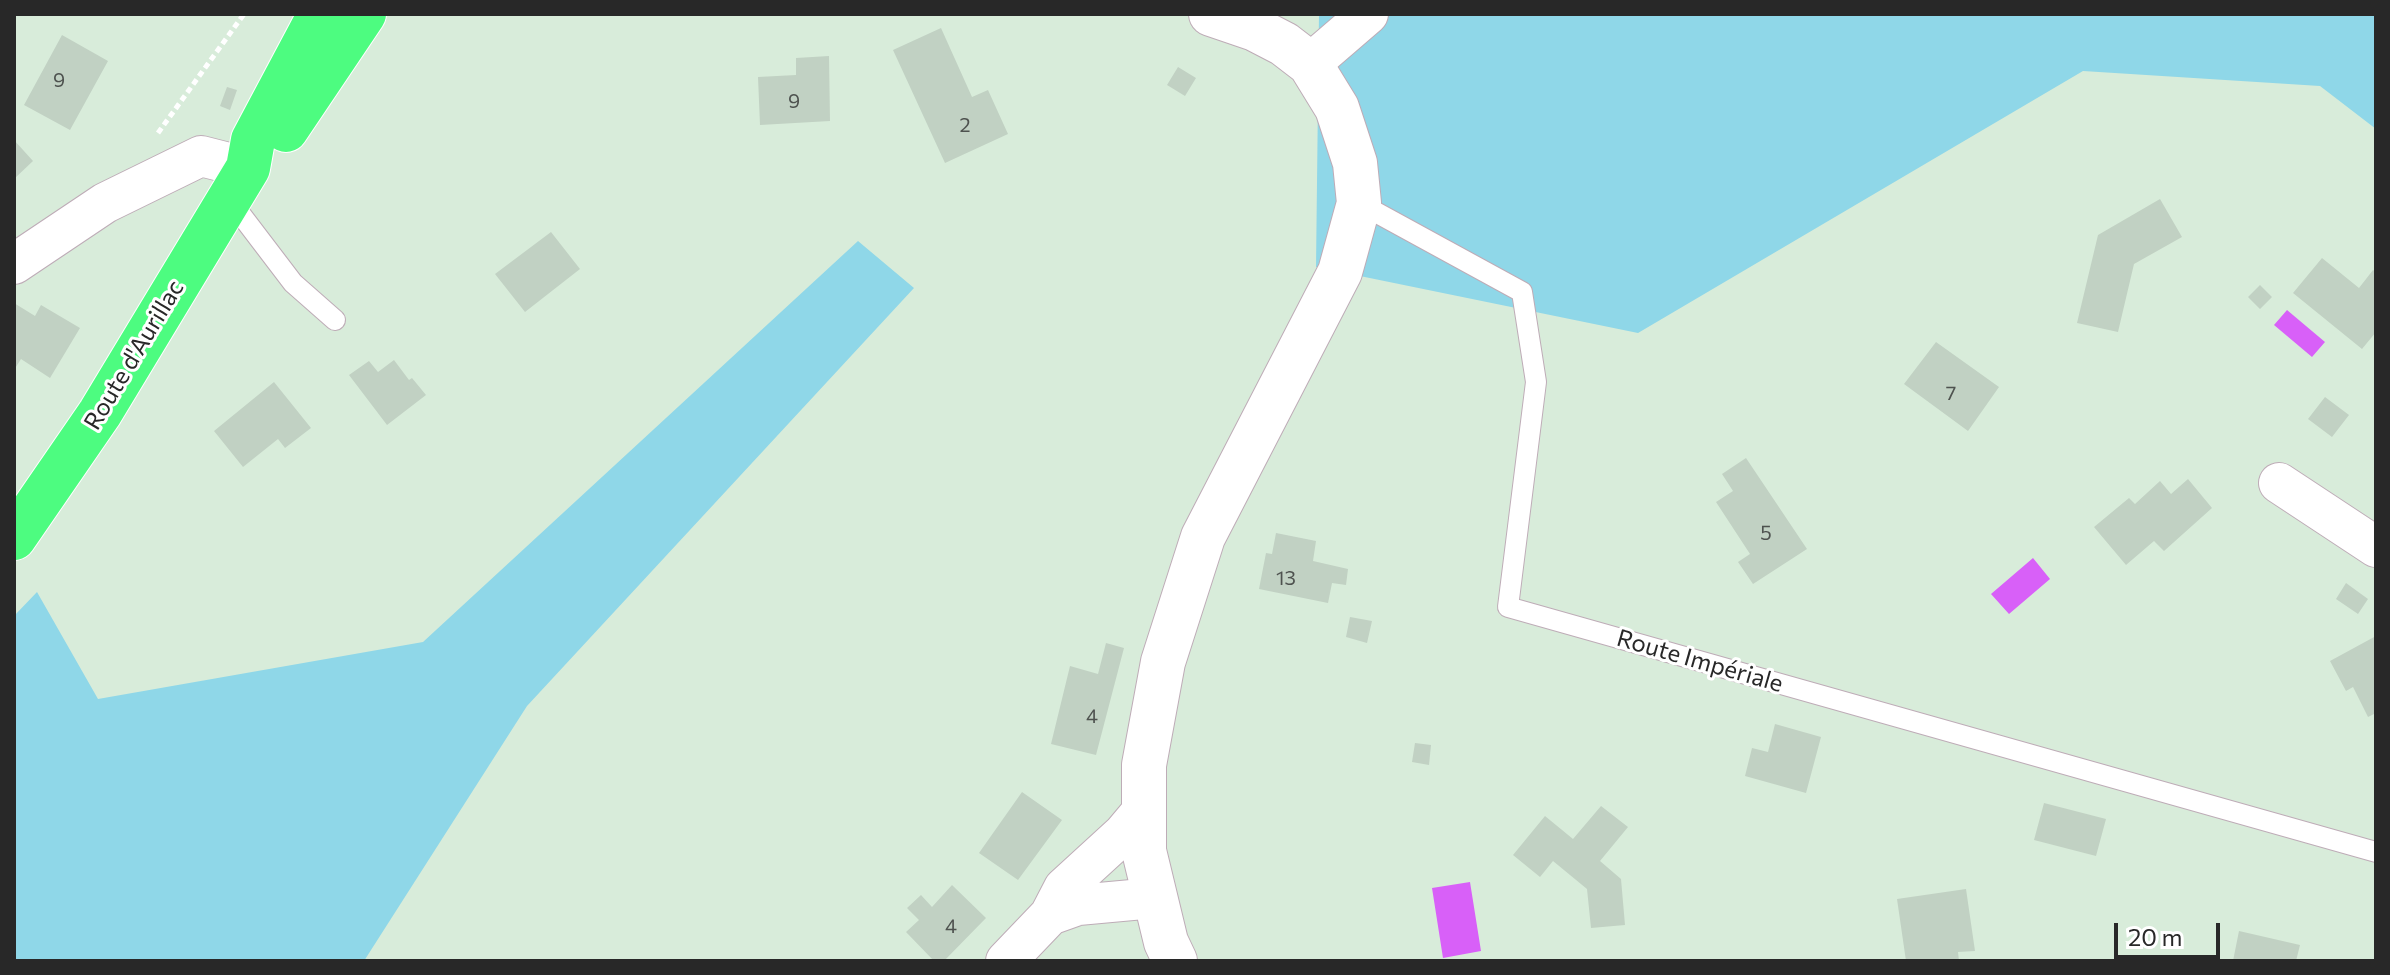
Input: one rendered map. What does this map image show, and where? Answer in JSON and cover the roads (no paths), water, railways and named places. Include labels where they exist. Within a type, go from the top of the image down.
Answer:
[{"type":"main road","name":"Route d'Aurillac","points":[[14,538],[100,413],[239,183],[253,140],[320,14]]},
{"type":"main road","name":"Route d'Aurillac","points":[[239,183],[271,152],[364,14]]},
{"type":"street","points":[[1175,961],[1166,942],[1144,851],[1144,765],[1163,662],[1203,537],[1340,272],[1359,203],[1355,163],[1337,108],[1310,64],[1284,44],[1255,29],[1211,14]]},
{"type":"street","points":[[1310,64],[1368,14]]},
{"type":"street","points":[[14,264],[105,203],[201,156],[239,183]]},
{"type":"street","points":[[2279,483],[2376,547]]},
{"type":"street","points":[[1006,961],[1050,915],[1064,888],[1123,834],[1144,809]]},
{"type":"street","points":[[1050,915],[1078,905],[1154,898]]},
{"type":"lane","points":[[239,183],[293,283],[335,320]]},
{"type":"lane","name":"Route Impériale","points":[[1359,203],[1522,292],[1536,382],[1508,607],[2376,852]]}]
